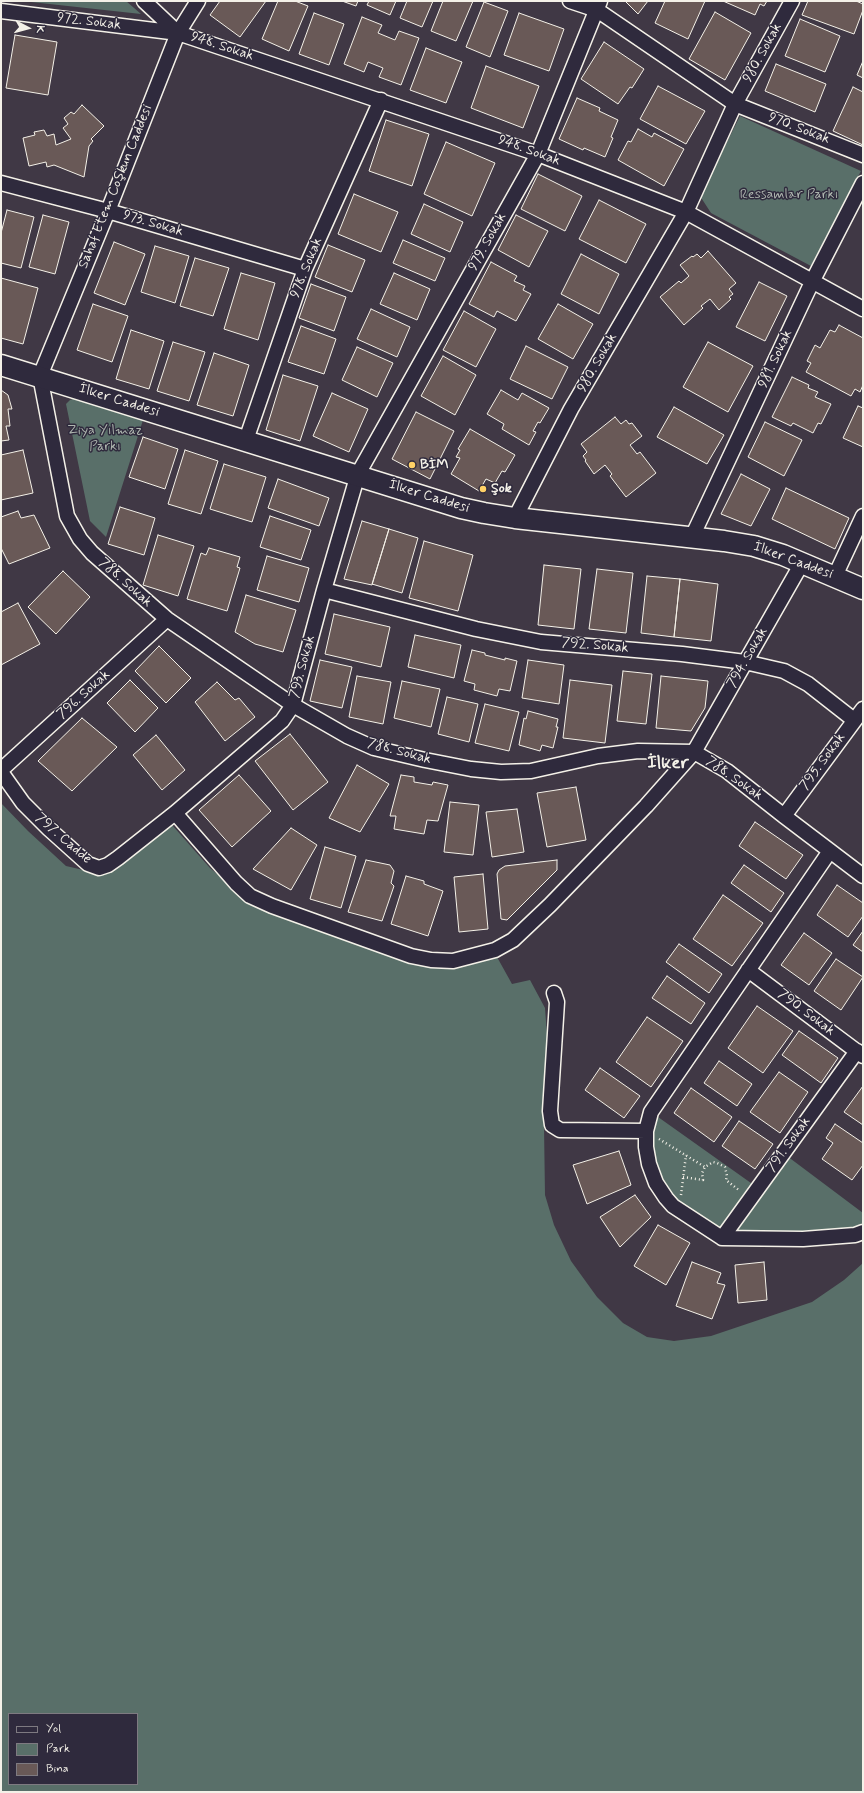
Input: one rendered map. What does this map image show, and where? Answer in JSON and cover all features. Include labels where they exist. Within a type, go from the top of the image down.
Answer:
[{"type":"main road","name":"İlker Caddesi","points":[[1,365],[358,474],[462,508],[515,518],[692,537],[754,546],[802,563],[863,589]]},
{"type":"street","points":[[144,1],[178,32]]},
{"type":"street","name":"Sahaf Etem Coşkun Caddesi","points":[[40,376],[108,211],[178,32],[198,1]]},
{"type":"street","points":[[570,1],[598,6]]},
{"type":"street","name":"980. Sokak","points":[[515,518],[571,409],[686,212],[734,104],[792,1]]},
{"type":"street","name":"970. Sokak","points":[[598,6],[734,104],[863,155]]},
{"type":"street","name":"979. Sokak","points":[[358,474],[538,154],[598,6]]},
{"type":"street","name":"972. Sokak","points":[[1,11],[178,32]]},
{"type":"street","name":"948. Sokak","points":[[178,32],[538,154],[686,212],[863,309]]},
{"type":"street","name":"978. Sokak","points":[[246,440],[305,269],[382,100]]},
{"type":"street","name":"973. Sokak","points":[[1,183],[108,211],[305,269]]},
{"type":"street","name":"981. Sokak","points":[[692,537],[812,282],[863,183]]},
{"type":"street","name":"788. Sokak","points":[[40,376],[67,516],[80,539],[92,553],[153,609],[293,705],[347,736],[374,748],[471,769],[501,772],[531,771],[598,756],[638,751],[694,752],[727,771],[863,876]]},
{"type":"street","name":"793. Sokak","points":[[175,813],[282,721],[293,705],[324,590],[358,474]]},
{"type":"street","points":[[834,576],[863,516]]},
{"type":"street","name":"794. Sokak","points":[[175,813],[236,883],[250,896],[272,906],[411,956],[431,960],[453,961],[495,950],[513,940],[550,905],[646,806],[694,752],[802,563]]},
{"type":"street","name":"792. Sokak","points":[[324,590],[476,628],[541,642],[629,648],[745,662],[784,671],[808,684],[854,720]]},
{"type":"street","name":"796. Sokak","points":[[1,771],[167,619]]},
{"type":"street","name":"795. Sokak","points":[[784,816],[863,709]]},
{"type":"street","name":"797. Cadde","points":[[1,771],[23,803],[49,829],[88,864],[99,868],[108,865],[118,858],[175,813]]},
{"type":"street","points":[[830,851],[651,1112],[646,1131],[647,1152],[656,1183],[666,1198],[680,1210],[722,1238],[803,1239],[855,1235],[863,1232]]},
{"type":"street","name":"790. Sokak","points":[[748,970],[860,1054]]},
{"type":"street","points":[[554,993],[557,1002],[550,1096],[552,1125],[560,1130],[646,1131]]},
{"type":"street","name":"791. Sokak","points":[[722,1238],[860,1054]]},
{"type":"path","points":[[646,1131],[705,1167]]},
{"type":"path","points":[[680,1210],[686,1155]]},
{"type":"path","points":[[683,1177],[703,1180],[702,1173],[705,1167],[713,1162],[722,1164],[727,1172],[726,1180]]},
{"type":"green space","points":[[22,1],[126,1],[141,14]]},
{"type":"green space","name":"Ressamlar Parkı","points":[[740,116],[861,171],[811,266],[711,213],[700,196]]},
{"type":"green space","name":"Ziya Yılmaz Parkı","points":[[77,397],[143,420],[106,537],[90,521],[66,404],[70,400]]},
{"type":"green space","points":[[1,803],[28,831],[66,866],[92,872],[165,817],[210,868],[234,888],[410,960],[477,960],[497,957],[512,984],[530,980],[545,1008],[547,1035],[544,1126],[545,1195],[554,1225],[571,1261],[597,1297],[623,1323],[647,1337],[674,1341],[711,1336],[812,1302],[844,1280],[863,1263],[863,1792],[1,1792]]},
{"type":"green space","points":[[651,1112],[758,1188],[783,1153],[863,1213],[863,1232],[722,1238],[673,1206],[649,1164]]},
{"type":"building","points":[[220,1],[266,1],[240,37],[210,15]]},
{"type":"building","points":[[278,1],[295,1],[308,6],[289,51],[262,39]]},
{"type":"building","points":[[342,1],[358,1],[356,6]]},
{"type":"building","points":[[369,1],[396,1],[390,15],[367,5]]},
{"type":"building","points":[[407,1],[433,1],[422,27],[400,18]]},
{"type":"building","points":[[443,1],[473,1],[456,41],[431,31]]},
{"type":"building","points":[[625,1],[648,1],[638,14]]},
{"type":"building","points":[[665,1],[705,1],[688,39],[655,23]]},
{"type":"building","points":[[723,1],[767,1],[764,6],[760,4],[755,15]]},
{"type":"building","points":[[808,1],[856,1],[863,4],[863,10],[854,34],[802,15]]},
{"type":"building","points":[[484,2],[508,11],[490,57],[466,47]]},
{"type":"building","points":[[715,12],[751,33],[725,80],[689,59]]},
{"type":"building","points":[[314,13],[344,24],[329,65],[299,54]]},
{"type":"building","points":[[519,13],[564,29],[549,71],[504,55]]},
{"type":"building","points":[[362,17],[382,25],[378,33],[395,40],[399,31],[419,38],[401,85],[379,77],[383,68],[368,62],[364,72],[344,64]]},
{"type":"building","points":[[800,19],[840,36],[825,72],[785,56]]},
{"type":"building","points":[[15,35],[57,42],[48,95],[6,88]]},
{"type":"building","points":[[604,42],[644,69],[632,88],[630,87],[618,104],[581,79]]},
{"type":"building","points":[[426,48],[462,62],[446,103],[410,90]]},
{"type":"building","points":[[863,61],[863,78],[857,75]]},
{"type":"building","points":[[776,64],[826,84],[815,112],[765,91]]},
{"type":"building","points":[[486,66],[539,86],[523,128],[471,108]]},
{"type":"building","points":[[658,86],[705,111],[686,144],[640,119]]},
{"type":"building","points":[[853,87],[863,92],[863,145],[833,131]]},
{"type":"building","points":[[577,98],[600,108],[599,111],[618,120],[611,137],[613,138],[605,157],[584,148],[583,150],[559,139]]},
{"type":"building","points":[[82,105],[104,126],[91,139],[93,141],[89,146],[84,177],[54,165],[47,167],[46,162],[29,166],[23,138],[35,135],[34,132],[44,130],[47,136],[54,134],[56,145],[71,139],[63,128],[68,124],[64,118],[71,112],[74,114]]},
{"type":"building","points":[[386,120],[429,134],[412,186],[369,171]]},
{"type":"building","points":[[638,129],[652,137],[654,133],[684,149],[664,186],[618,160],[628,141],[631,142]]},
{"type":"building","points":[[446,142],[495,163],[472,216],[424,194]]},
{"type":"building","points":[[538,174],[582,196],[565,231],[521,209]]},
{"type":"building","points":[[354,194],[398,212],[381,252],[338,234]]},
{"type":"building","points":[[599,200],[646,224],[626,263],[579,239]]},
{"type":"building","points":[[424,204],[463,222],[450,252],[411,234]]},
{"type":"building","points":[[7,210],[34,217],[21,268],[1,263],[1,233]]},
{"type":"building","points":[[43,215],[69,222],[55,274],[29,267]]},
{"type":"building","points":[[516,215],[548,231],[529,267],[498,250]]},
{"type":"building","points":[[403,240],[445,258],[435,281],[393,263]]},
{"type":"building","points":[[114,242],[145,254],[125,305],[94,293]]},
{"type":"building","points":[[328,245],[365,260],[352,292],[315,277]]},
{"type":"building","points":[[155,246],[189,256],[175,303],[141,292]]},
{"type":"building","points":[[708,251],[736,283],[729,289],[733,294],[729,297],[731,299],[719,310],[710,299],[701,306],[703,308],[684,325],[660,297],[679,281],[681,283],[689,276],[680,265],[697,254],[701,258]]},
{"type":"building","points":[[581,254],[619,274],[599,314],[561,294]]},
{"type":"building","points":[[195,258],[229,268],[213,316],[180,306]]},
{"type":"building","points":[[491,262],[517,276],[514,281],[525,286],[523,290],[531,294],[516,321],[497,311],[494,317],[469,304]]},
{"type":"building","points":[[241,273],[275,283],[258,340],[224,329]]},
{"type":"building","points":[[394,273],[430,289],[417,320],[380,304]]},
{"type":"building","points":[[1,278],[38,288],[23,344],[1,338]]},
{"type":"building","points":[[759,282],[787,296],[765,341],[736,327]]},
{"type":"building","points":[[311,284],[346,297],[334,331],[299,318]]},
{"type":"building","points":[[93,304],[128,316],[112,362],[77,350]]},
{"type":"building","points":[[558,304],[593,324],[573,359],[538,339]]},
{"type":"building","points":[[371,309],[410,327],[397,357],[357,339]]},
{"type":"building","points":[[464,311],[496,329],[476,367],[443,350]]},
{"type":"building","points":[[839,325],[863,338],[863,385],[860,392],[855,389],[851,396],[806,372],[811,363],[807,361],[815,345],[820,348],[830,330],[835,332]]},
{"type":"building","points":[[301,326],[336,339],[324,374],[288,362]]},
{"type":"building","points":[[131,330],[164,341],[149,389],[116,379]]},
{"type":"building","points":[[173,342],[205,352],[189,401],[157,391]]},
{"type":"building","points":[[708,342],[753,366],[728,412],[683,387]]},
{"type":"building","points":[[526,346],[568,367],[552,399],[510,379]]},
{"type":"building","points":[[357,347],[393,363],[377,397],[342,380]]},
{"type":"building","points":[[214,353],[249,365],[233,416],[197,405]]},
{"type":"building","points":[[443,356],[476,375],[455,415],[421,396]]},
{"type":"building","points":[[283,375],[318,386],[300,441],[266,430]]},
{"type":"building","points":[[792,377],[809,385],[808,388],[818,392],[815,397],[831,404],[821,424],[818,423],[813,433],[793,423],[791,426],[772,417]]},
{"type":"building","points":[[1,390],[8,395],[12,409],[8,409],[10,426],[6,426],[9,440],[1,441]]},
{"type":"building","points":[[501,390],[518,400],[522,393],[549,408],[533,431],[536,432],[529,445],[502,429],[504,424],[487,414]]},
{"type":"building","points":[[332,393],[368,409],[349,452],[313,436]]},
{"type":"building","points":[[858,406],[863,408],[863,447],[843,438]]},
{"type":"building","points":[[674,407],[724,435],[707,464],[657,437]]},
{"type":"building","points":[[416,412],[454,431],[430,479],[392,459]]},
{"type":"building","points":[[615,417],[621,424],[626,420],[629,424],[632,423],[642,436],[630,445],[637,454],[640,452],[656,473],[626,497],[610,476],[612,474],[605,465],[594,474],[585,461],[586,460],[583,456],[587,452],[581,444]]},
{"type":"building","points":[[765,422],[802,440],[784,476],[748,457]]},
{"type":"building","points":[[470,429],[515,455],[505,472],[502,471],[495,483],[486,479],[479,491],[451,474],[460,458],[456,457],[460,450],[458,449]]},
{"type":"building","points":[[143,437],[178,449],[165,489],[129,477]]},
{"type":"building","points":[[23,450],[33,493],[1,500],[1,455]]},
{"type":"building","points":[[185,450],[218,461],[201,514],[168,504]]},
{"type":"building","points":[[224,464],[266,477],[252,522],[210,509]]},
{"type":"building","points":[[741,474],[770,489],[751,526],[721,514]]},
{"type":"building","points":[[278,479],[329,498],[319,526],[268,508]]},
{"type":"building","points":[[786,488],[849,518],[835,549],[772,519]]},
{"type":"building","points":[[120,507],[155,518],[144,555],[108,544]]},
{"type":"building","points":[[18,511],[21,518],[34,515],[50,548],[9,564],[1,548],[1,517]]},
{"type":"building","points":[[270,516],[311,530],[301,560],[260,547]]},
{"type":"building","points":[[362,521],[389,529],[372,585],[344,579]]},
{"type":"building","points":[[389,529],[418,538],[402,593],[372,584]]},
{"type":"building","points":[[158,535],[194,546],[178,596],[143,585]]},
{"type":"building","points":[[424,541],[473,555],[458,611],[409,598]]},
{"type":"building","points":[[209,548],[240,557],[237,567],[240,568],[227,611],[187,599],[201,553],[206,555]]},
{"type":"building","points":[[267,556],[309,568],[299,602],[257,590]]},
{"type":"building","points":[[544,565],[581,569],[574,629],[538,625]]},
{"type":"building","points":[[597,569],[633,573],[626,633],[589,629]]},
{"type":"building","points":[[63,571],[90,597],[56,634],[28,607]]},
{"type":"building","points":[[647,576],[680,579],[674,637],[641,633]]},
{"type":"building","points":[[680,579],[718,584],[711,641],[674,637]]},
{"type":"building","points":[[246,595],[296,610],[283,652],[255,644],[235,632]]},
{"type":"building","points":[[18,603],[40,644],[1,665],[1,612]]},
{"type":"building","points":[[334,614],[390,627],[381,667],[325,654]]},
{"type":"building","points":[[415,635],[461,645],[454,678],[408,667]]},
{"type":"building","points":[[159,646],[191,678],[166,703],[135,671]]},
{"type":"building","points":[[472,650],[505,660],[505,658],[517,661],[510,691],[499,689],[497,696],[474,690],[475,684],[464,681]]},
{"type":"building","points":[[320,660],[352,667],[342,708],[310,701]]},
{"type":"building","points":[[528,660],[564,665],[559,704],[522,698]]},
{"type":"building","points":[[623,671],[652,674],[646,724],[617,721]]},
{"type":"building","points":[[357,676],[391,682],[383,724],[349,717]]},
{"type":"building","points":[[661,676],[708,681],[705,708],[691,731],[656,728]]},
{"type":"building","points":[[130,680],[158,708],[135,732],[107,703]]},
{"type":"building","points":[[570,680],[612,685],[605,743],[563,738]]},
{"type":"building","points":[[402,681],[440,689],[431,727],[394,718]]},
{"type":"building","points":[[217,682],[235,700],[239,698],[255,717],[225,741],[195,702]]},
{"type":"building","points":[[447,697],[478,704],[469,742],[438,734]]},
{"type":"building","points":[[485,704],[519,712],[509,751],[475,743]]},
{"type":"building","points":[[528,711],[558,719],[556,727],[558,727],[553,748],[542,745],[540,751],[519,745],[524,718],[526,719]]},
{"type":"building","points":[[82,718],[117,747],[72,791],[38,761]]},
{"type":"building","points":[[290,734],[328,782],[293,810],[255,761]]},
{"type":"building","points":[[156,735],[185,770],[162,790],[133,755]]},
{"type":"building","points":[[357,765],[389,784],[360,832],[329,818]]},
{"type":"building","points":[[239,775],[271,811],[232,847],[199,810]]},
{"type":"building","points":[[401,775],[414,777],[414,782],[432,785],[433,782],[448,785],[438,821],[427,820],[424,834],[394,829],[396,816],[390,816]]},
{"type":"building","points":[[576,787],[586,840],[547,847],[537,793]]},
{"type":"building","points":[[450,802],[479,805],[473,855],[444,852]]},
{"type":"building","points":[[517,809],[524,852],[492,857],[486,812]]},
{"type":"building","points":[[755,822],[803,855],[786,879],[739,846]]},
{"type":"building","points":[[291,828],[317,845],[291,890],[253,869]]},
{"type":"building","points":[[325,847],[356,856],[341,908],[310,899]]},
{"type":"building","points":[[366,860],[390,865],[394,871],[391,883],[394,886],[382,921],[348,912]]},
{"type":"building","points":[[557,860],[557,870],[507,920],[501,919],[497,874],[499,870],[505,866]]},
{"type":"building","points":[[744,865],[784,893],[771,912],[731,883]]},
{"type":"building","points":[[483,874],[488,929],[459,932],[454,877]]},
{"type":"building","points":[[406,876],[424,881],[424,884],[443,891],[428,936],[391,924]]},
{"type":"building","points":[[837,885],[863,903],[863,916],[848,937],[817,915]]},
{"type":"building","points":[[723,895],[763,923],[732,966],[693,939]]},
{"type":"building","points":[[863,931],[863,952],[853,945]]},
{"type":"building","points":[[804,933],[832,953],[809,985],[781,965]]},
{"type":"building","points":[[679,944],[722,974],[709,993],[666,962]]},
{"type":"building","points":[[836,959],[863,977],[841,1010],[814,991]]},
{"type":"building","points":[[667,976],[705,1003],[691,1024],[652,998]]},
{"type":"building","points":[[757,1006],[793,1031],[763,1073],[728,1048]]},
{"type":"building","points":[[647,1017],[683,1041],[651,1087],[616,1062]]},
{"type":"building","points":[[799,1031],[838,1058],[821,1083],[782,1055]]},
{"type":"building","points":[[719,1061],[752,1084],[737,1106],[704,1083]]},
{"type":"building","points":[[600,1068],[640,1096],[624,1118],[585,1090]]},
{"type":"building","points":[[779,1072],[808,1092],[780,1133],[750,1112]]},
{"type":"building","points":[[863,1086],[863,1125],[844,1112]]},
{"type":"building","points":[[691,1088],[732,1117],[714,1142],[674,1113]]},
{"type":"building","points":[[739,1121],[773,1144],[755,1169],[722,1146]]},
{"type":"building","points":[[835,1124],[863,1143],[863,1165],[852,1180],[822,1159],[833,1143],[826,1138]]},
{"type":"building","points":[[619,1151],[631,1185],[587,1204],[573,1165]]},
{"type":"building","points":[[635,1195],[651,1217],[620,1247],[600,1217]]},
{"type":"building","points":[[658,1225],[690,1243],[666,1285],[634,1266]]},
{"type":"building","points":[[692,1262],[721,1273],[717,1283],[725,1285],[712,1319],[676,1306]]},
{"type":"building","points":[[764,1262],[767,1300],[738,1303],[735,1265]]},
{"type":"place","name":"BİM","points":[[412,465]]},
{"type":"place","name":"Şok","points":[[483,489]]},
{"type":"district","name":"İlker","points":[[668,764]]}]
